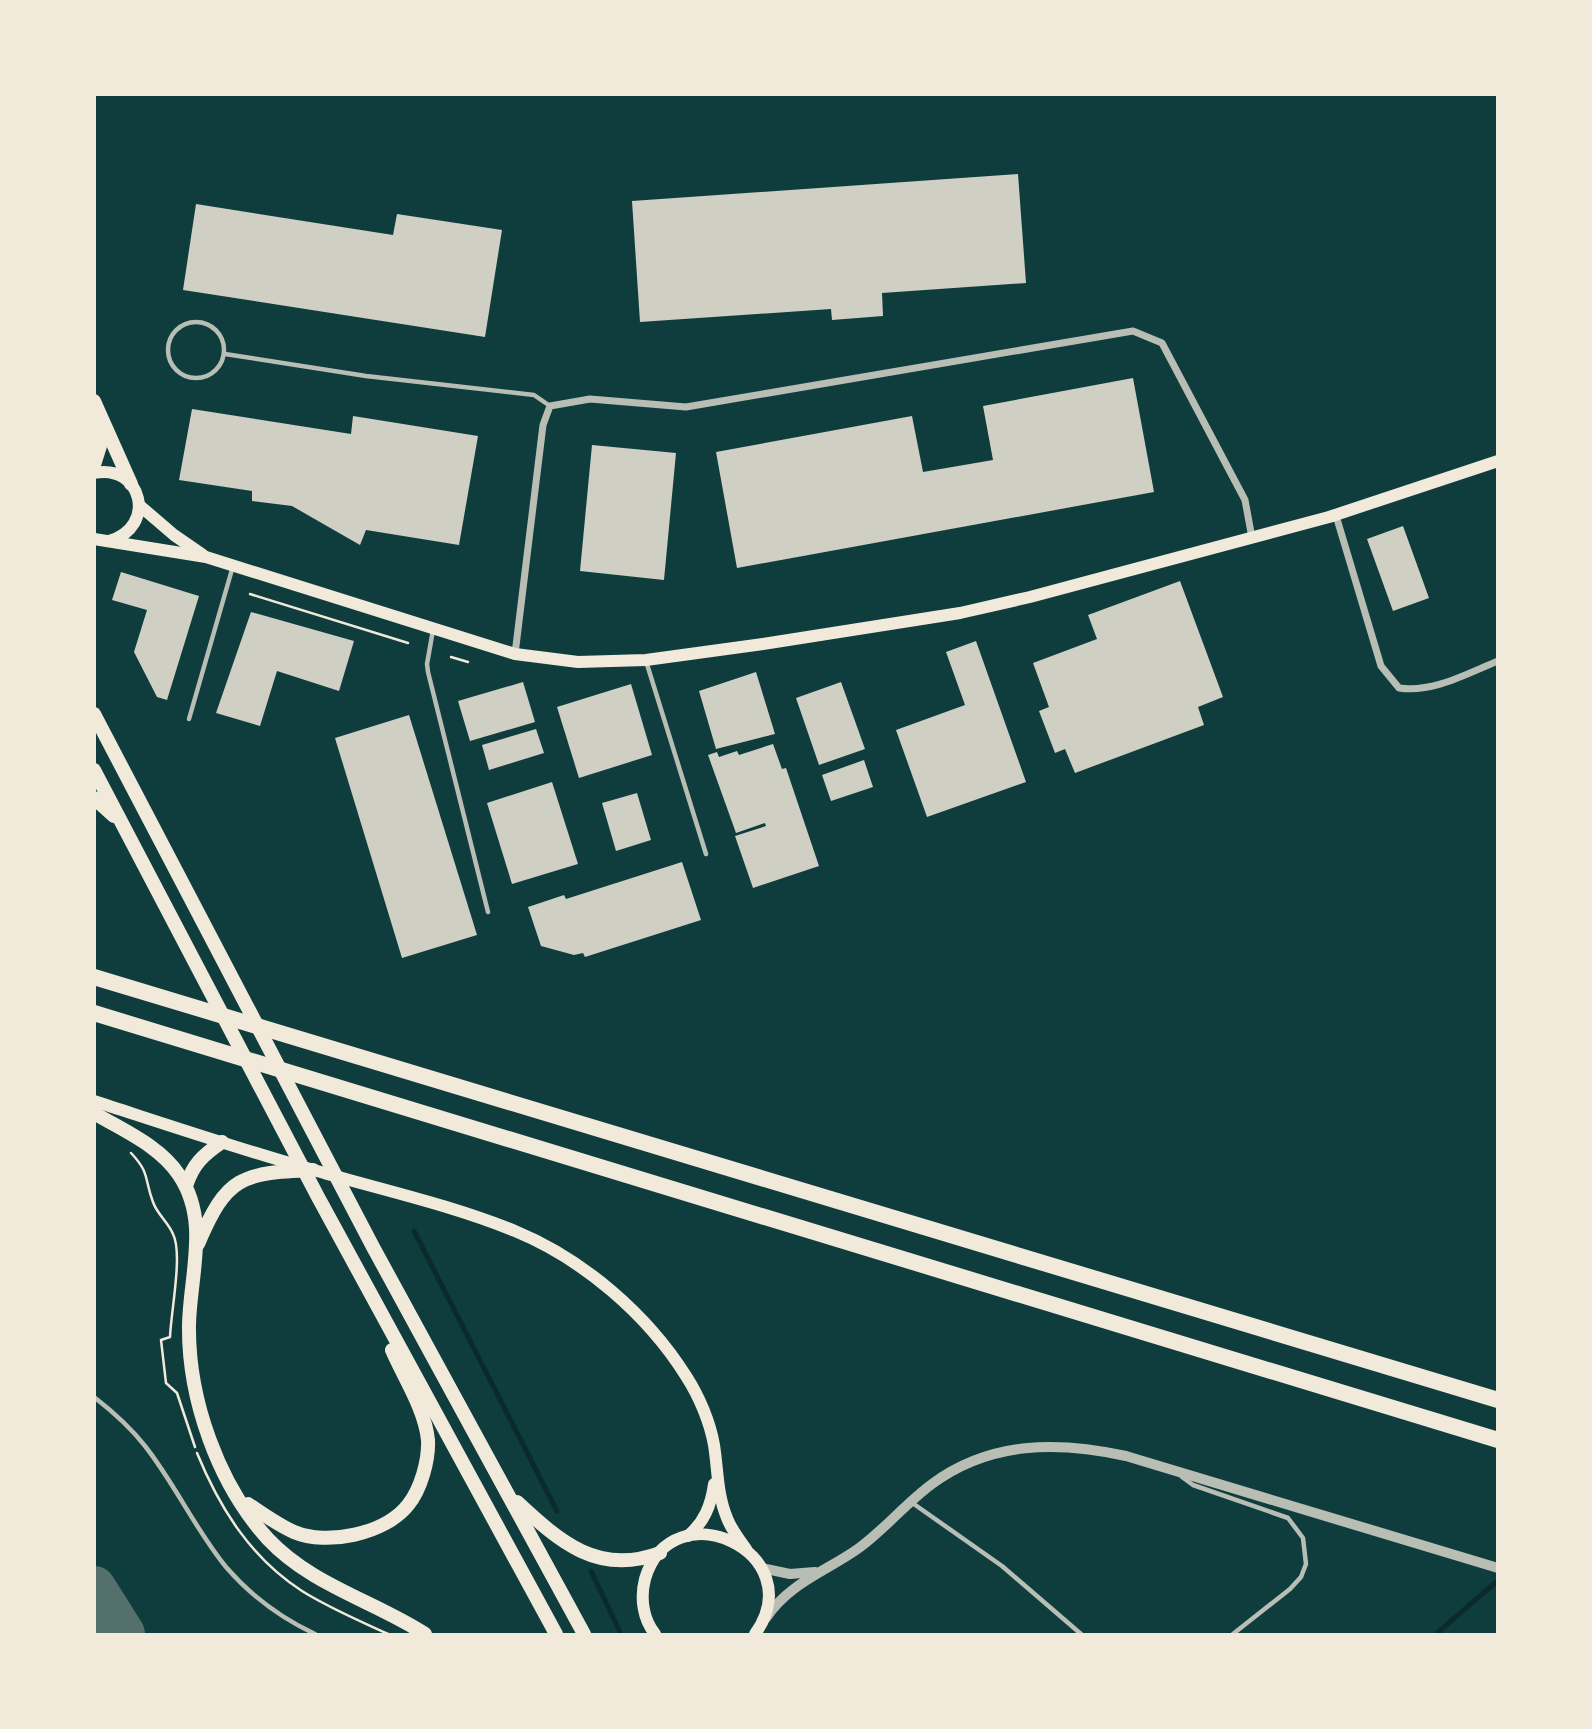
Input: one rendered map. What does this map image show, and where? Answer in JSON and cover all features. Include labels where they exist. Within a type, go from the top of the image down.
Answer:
[{"type":"highway","points":[[94,427],[96,405]]},
{"type":"highway","points":[[94,465],[102,434],[96,405]]},
{"type":"highway","points":[[96,405],[131,484]]},
{"type":"highway","points":[[94,714],[373,1247],[584,1634]]},
{"type":"highway","points":[[94,770],[318,1197],[556,1634]]},
{"type":"highway","points":[[94,799],[122,824]]},
{"type":"highway","points":[[94,977],[1497,1400]]},
{"type":"highway","points":[[94,1013],[1497,1440]]},
{"type":"highway","points":[[94,1113],[148,1145],[169,1161],[186,1186],[195,1216],[198,1245],[189,1322],[193,1383],[218,1461],[237,1495],[268,1538],[305,1571],[425,1634]]},
{"type":"highway","points":[[186,1186],[192,1168],[204,1154],[222,1142]]},
{"type":"highway","points":[[198,1245],[219,1200],[236,1185],[266,1172],[314,1170]]},
{"type":"highway","points":[[237,1495],[268,1518],[295,1533],[327,1538],[355,1535],[384,1525],[408,1506],[427,1461],[428,1440],[424,1420],[393,1351],[385,1318]]},
{"type":"highway","points":[[508,1494],[551,1534],[592,1557],[626,1560],[660,1553]]},
{"type":"main road","points":[[94,540],[206,557],[515,654],[578,662],[646,660],[960,612],[1030,597],[1329,517],[1497,461]]},
{"type":"main road","points":[[94,473],[111,472],[131,484],[136,491],[139,505],[137,519],[130,530],[120,538],[109,541]]},
{"type":"main road","points":[[139,505],[174,535],[206,557]]},
{"type":"main road","points":[[94,1101],[517,1232],[555,1251],[597,1280],[625,1303],[687,1377],[710,1429],[715,1473],[710,1506],[704,1518],[688,1536]]},
{"type":"main road","points":[[715,1473],[729,1522],[761,1568],[768,1591],[766,1614],[758,1630]]},
{"type":"main road","points":[[655,1634],[645,1616],[642,1601],[647,1572],[660,1553],[688,1536],[703,1534],[719,1535],[746,1549]]},
{"type":"street","points":[[515,654],[543,425],[550,406],[590,399],[687,407],[1133,331],[1162,342],[1245,500],[1252,539]]},
{"type":"street","points":[[1329,517],[1336,519],[1381,666],[1399,688],[1414,690],[1431,687],[1497,662]]},
{"type":"street","points":[[758,1630],[783,1597],[861,1547],[932,1484],[962,1465],[1013,1450],[1074,1446],[1126,1456],[1497,1569]]},
{"type":"street","points":[[761,1568],[790,1574],[821,1571]]},
{"type":"lane","points":[[198,322],[207,324],[221,336],[225,354],[216,371],[199,379],[189,378],[173,368],[168,350],[174,333],[189,323],[198,322]]},
{"type":"lane","points":[[225,354],[366,376],[534,395],[550,406]]},
{"type":"lane","points":[[189,719],[233,566]]},
{"type":"lane","points":[[433,629],[428,672],[488,912]]},
{"type":"lane","points":[[646,660],[706,854]]},
{"type":"lane","points":[[94,1397],[145,1446],[204,1539],[228,1569],[284,1620],[315,1634]]},
{"type":"lane","points":[[1173,1471],[1193,1485],[1288,1518],[1303,1538],[1306,1564],[1301,1577],[1290,1589],[1233,1634]]},
{"type":"lane","points":[[910,1502],[1002,1566],[1081,1634]]},
{"type":"path","points":[[250,594],[408,643]]},
{"type":"path","points":[[452,657],[468,662]]},
{"type":"path","points":[[127,1149],[144,1167],[152,1201],[160,1217],[173,1232],[178,1250],[170,1337],[161,1340],[166,1383],[177,1393]]},
{"type":"building","points":[[1018,174],[1026,283],[882,293],[883,316],[832,320],[831,309],[640,322],[632,201]]},
{"type":"building","points":[[196,204],[393,235],[397,214],[502,230],[485,337],[183,290]]},
{"type":"building","points":[[1133,378],[1154,492],[737,568],[716,452],[912,416],[923,472],[993,460],[983,406]]},
{"type":"building","points":[[192,409],[351,434],[353,416],[478,436],[459,545],[366,530],[360,545],[292,506],[252,501],[252,491],[179,480]]},
{"type":"building","points":[[592,445],[676,453],[664,580],[580,571]]},
{"type":"building","points":[[1403,526],[1429,598],[1393,611],[1367,539]]},
{"type":"building","points":[[121,572],[199,596],[167,700],[157,697],[134,652],[147,610],[112,600]]},
{"type":"building","points":[[1180,581],[1223,697],[1198,707],[1204,725],[1075,773],[1065,749],[1055,753],[1039,711],[1049,707],[1033,663],[1097,639],[1088,615]]},
{"type":"building","points":[[251,612],[354,641],[339,691],[277,671],[260,726],[216,713]]},
{"type":"building","points":[[976,641],[1026,782],[927,817],[896,730],[965,705],[946,652]]},
{"type":"building","points":[[756,672],[775,734],[716,749],[699,691]]},
{"type":"building","points":[[523,682],[535,722],[470,741],[458,701]]},
{"type":"building","points":[[841,682],[865,749],[819,765],[796,698]]},
{"type":"building","points":[[631,684],[652,755],[579,778],[557,707]]},
{"type":"building","points":[[409,715],[477,935],[402,958],[335,738]]},
{"type":"building","points":[[536,729],[544,753],[489,770],[482,745]]},
{"type":"building","points":[[773,744],[782,769],[786,768],[819,866],[753,888],[735,836],[766,826],[765,823],[736,833],[708,755],[717,752],[719,757],[737,751],[739,755]]},
{"type":"building","points":[[864,760],[873,787],[831,801],[822,775]]},
{"type":"building","points":[[552,782],[578,864],[512,884],[487,803]]},
{"type":"building","points":[[637,793],[651,840],[616,851],[602,803]]},
{"type":"building","points":[[682,862],[701,920],[585,957],[583,953],[574,955],[541,946],[528,907],[564,895],[566,899]]},
{"type":"waterway","points":[[414,1231],[557,1511]]},
{"type":"waterway","points":[[591,1571],[621,1634]]},
{"type":"waterway","points":[[1436,1634],[1496,1582]]},
{"type":"taxiway","points":[[94,1588],[123,1634]]}]
